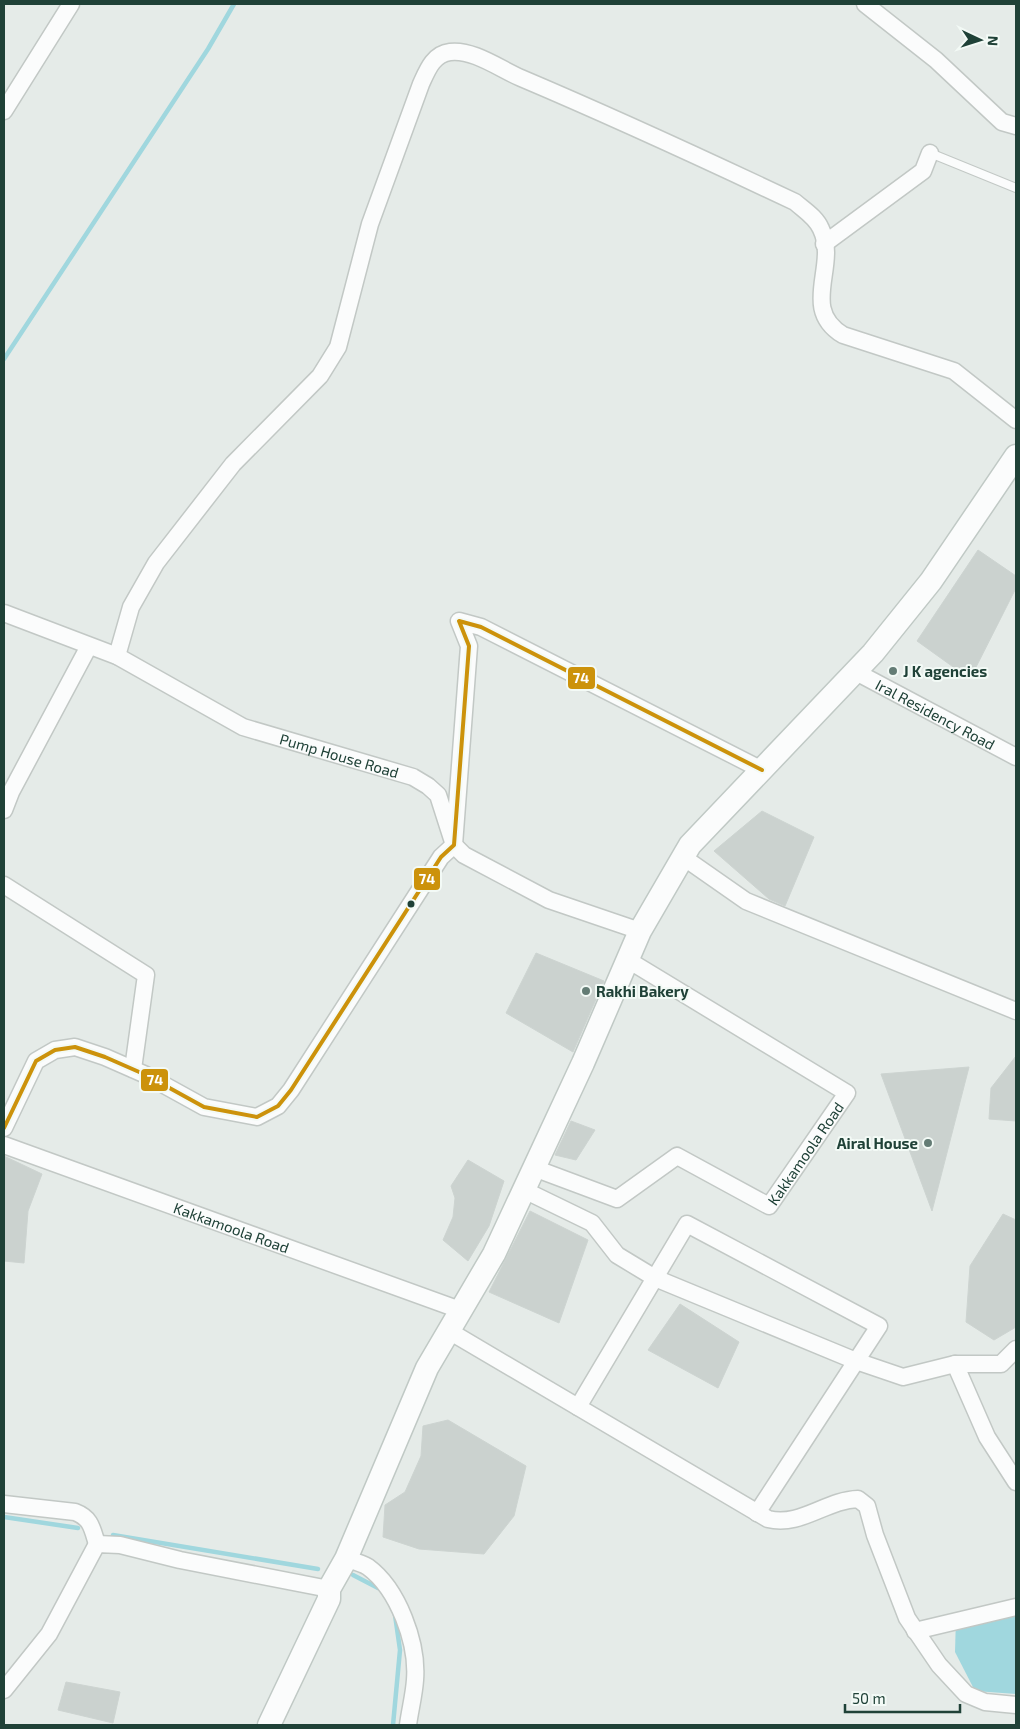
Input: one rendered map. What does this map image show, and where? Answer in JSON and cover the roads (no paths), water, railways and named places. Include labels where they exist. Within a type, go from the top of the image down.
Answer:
[{"type":"main road","points":[[269,1725],[329,1599],[329,1588],[346,1559],[428,1368],[494,1254],[640,931],[690,844],[873,654],[931,581],[1016,456]]},
{"type":"street","points":[[4,111],[71,4]]},
{"type":"street","points":[[865,4],[936,60],[1002,122],[1016,126]]},
{"type":"street","points":[[117,656],[131,607],[156,563],[233,464],[255,444],[320,376],[338,347],[370,224],[421,84],[430,65],[439,56],[449,52],[477,58],[606,114],[795,202],[816,220],[822,231],[826,255],[822,302],[824,316],[833,329],[843,335],[954,371],[1016,420]]},
{"type":"street","points":[[824,244],[923,171],[930,153]]},
{"type":"street","name":"Pump House Road","points":[[4,613],[117,656],[243,727],[413,777],[438,795],[454,844]]},
{"type":"street","points":[[4,1128],[36,1062],[55,1050],[75,1047],[133,1069],[204,1107],[257,1117],[278,1106],[291,1090],[441,857],[454,844],[469,646],[459,621],[481,627],[762,770]]},
{"type":"street","points":[[4,810],[11,792],[89,646]]},
{"type":"street","name":"Iral Residency Road","points":[[856,672],[1016,757]]},
{"type":"street","points":[[454,844],[464,855],[549,900],[640,931]]},
{"type":"street","points":[[683,857],[746,901],[1016,1011]]},
{"type":"street","points":[[4,885],[146,975],[133,1069]]},
{"type":"street","name":"Kakkamoola Road","points":[[534,1168],[617,1199],[676,1156],[769,1206],[847,1093],[628,960]]},
{"type":"street","name":"Kakkamoola Road","points":[[4,1145],[460,1310]]},
{"type":"street","points":[[524,1190],[592,1223],[617,1255],[655,1278],[856,1361],[904,1377],[955,1364],[1001,1364],[1016,1349]]},
{"type":"street","points":[[578,1407],[687,1224],[879,1326],[757,1512]]},
{"type":"street","points":[[449,1331],[768,1518],[781,1522],[801,1518],[846,1499],[858,1498],[867,1506],[875,1535],[907,1618],[939,1665],[966,1694],[985,1702],[1016,1705]]},
{"type":"street","points":[[955,1364],[987,1437],[1016,1482]]},
{"type":"street","points":[[4,1504],[75,1512],[84,1516],[91,1524],[97,1544],[48,1634],[4,1690]]},
{"type":"street","points":[[97,1544],[120,1545],[180,1560],[329,1588]]},
{"type":"street","points":[[346,1559],[366,1565],[381,1578],[396,1600],[406,1624],[415,1678],[408,1725]]},
{"type":"street","points":[[915,1630],[1016,1607]]},
{"type":"lane","points":[[930,153],[1016,188]]},
{"type":"water","points":[[1016,1598],[1016,1694],[975,1691],[955,1652],[956,1617]]},
{"type":"waterway","points":[[4,359],[208,49],[234,4]]},
{"type":"waterway","points":[[4,1517],[78,1528]]},
{"type":"waterway","points":[[113,1535],[318,1569]]},
{"type":"waterway","points":[[353,1575],[378,1588]]},
{"type":"waterway","points":[[393,1725],[400,1650],[395,1615]]},
{"type":"place","name":"J K agencies","points":[[893,671]]},
{"type":"place","name":"Rakhi Bakery","points":[[586,991]]},
{"type":"place","name":"Airal House","points":[[928,1143]]}]
